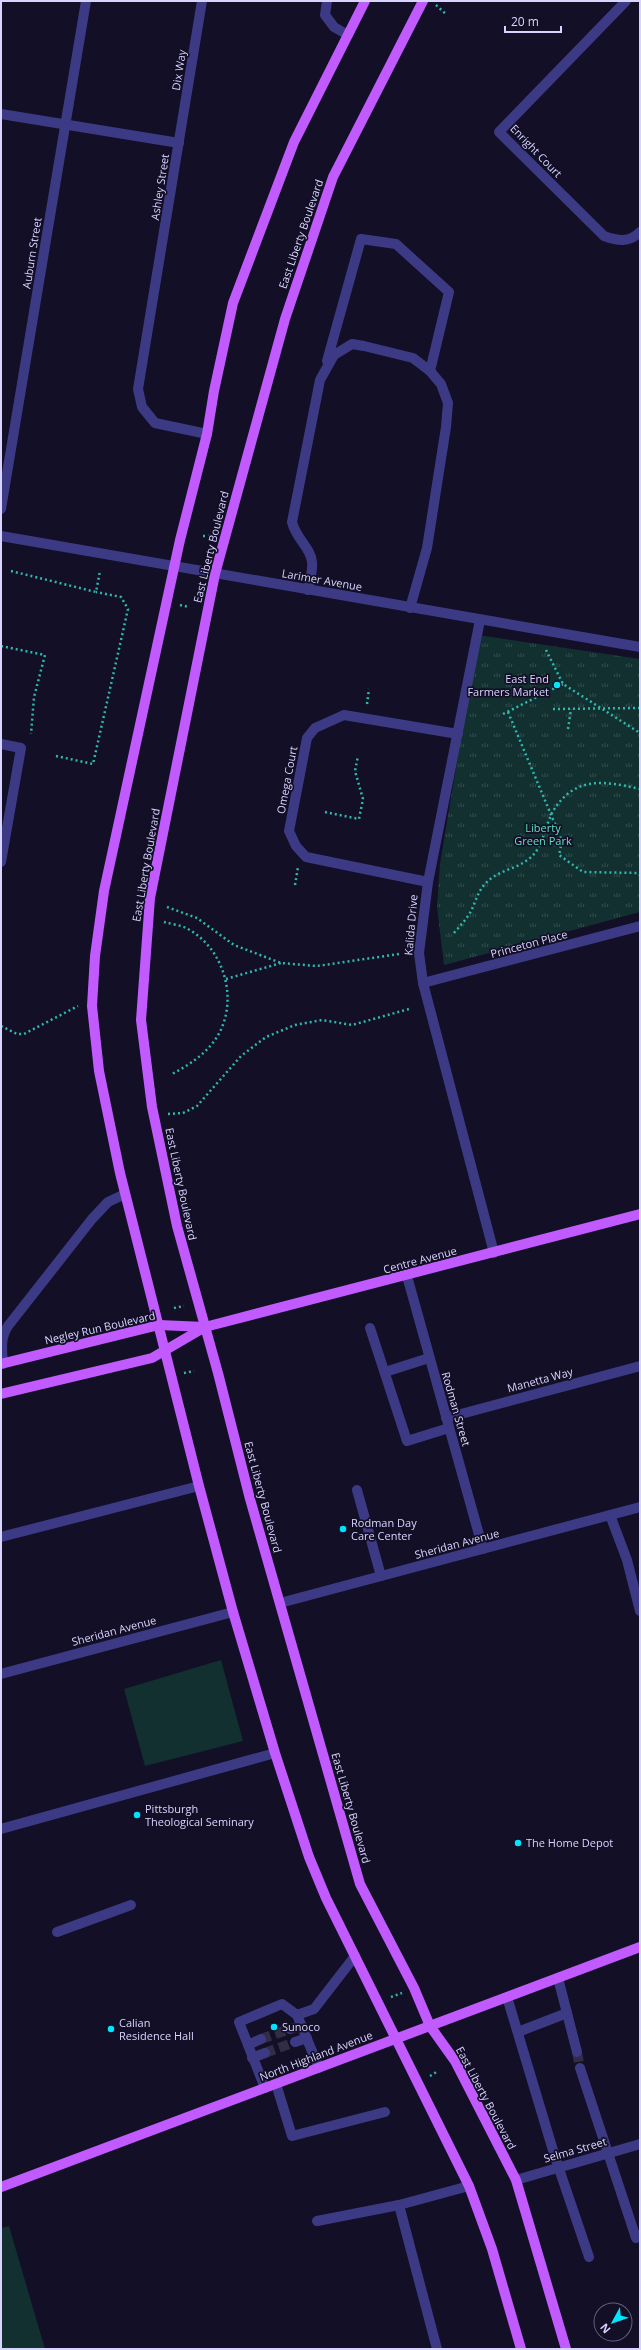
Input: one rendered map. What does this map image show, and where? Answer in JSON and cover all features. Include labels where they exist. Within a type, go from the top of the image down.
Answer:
[{"type":"main road","points":[[365,1],[294,142],[233,303],[214,391],[207,434],[176,566],[104,891],[95,956],[92,1006],[98,1071],[125,1194],[199,1486],[233,1612],[275,1754],[309,1857],[326,1898],[469,2186],[492,2249],[521,2349]]},
{"type":"main road","name":"East Liberty Boulevard","points":[[423,1],[333,177],[285,319],[215,574],[150,898],[141,991],[140,1020],[152,1107],[177,1226],[250,1499],[360,1884],[414,1988],[430,2026],[455,2062],[516,2180],[566,2349]]},
{"type":"main road","name":"Centre Avenue","points":[[205,1327],[407,1276],[640,1214]]},
{"type":"main road","name":"Negley Run Boulevard","points":[[2,1364],[159,1325],[205,1327]]},
{"type":"main road","points":[[1,1394],[139,1362],[164,1352],[205,1327]]},
{"type":"main road","name":"North Highland Avenue","points":[[1,2187],[640,1947]]},
{"type":"street","name":"Auburn Street","points":[[1,509],[86,1]]},
{"type":"street","name":"Dix Way","points":[[179,143],[202,1]]},
{"type":"street","points":[[327,1],[325,15],[334,27],[348,35]]},
{"type":"street","name":"Enright Court","points":[[626,1],[499,132],[604,236],[620,241],[634,238],[640,232]]},
{"type":"street","name":"Ashley Street","points":[[1,114],[179,143],[138,389],[142,407],[155,423],[207,434]]},
{"type":"street","points":[[326,367],[361,239],[396,244],[449,292],[430,371]]},
{"type":"street","points":[[308,590],[313,562],[310,555],[294,533],[292,522],[320,380],[334,355],[352,344],[413,358],[430,371],[441,384],[448,403],[446,427],[427,548],[410,608]]},
{"type":"street","name":"Larimer Avenue","points":[[1,536],[640,648]]},
{"type":"street","name":"Kalida Drive","points":[[480,620],[428,882],[419,953],[423,983],[494,1253]]},
{"type":"street","name":"Omega Court","points":[[428,882],[306,857],[296,846],[289,832],[307,738],[315,728],[344,715],[458,734]]},
{"type":"street","points":[[1,744],[21,748],[1,862]]},
{"type":"street","name":"Princeton Place","points":[[423,983],[640,926]]},
{"type":"street","points":[[2,1364],[1,1342],[3,1333],[8,1326],[92,1219],[108,1202],[125,1194]]},
{"type":"street","name":"Rodman Street","points":[[407,1276],[483,1549]]},
{"type":"street","points":[[370,1328],[407,1442],[449,1428]]},
{"type":"street","points":[[385,1372],[429,1358]]},
{"type":"street","name":"Manetta Way","points":[[446,1418],[640,1366]]},
{"type":"street","points":[[1,1537],[199,1486]]},
{"type":"street","points":[[357,1490],[381,1576]]},
{"type":"street","name":"Sheridan Avenue","points":[[280,1603],[640,1507]]},
{"type":"street","points":[[610,1515],[627,1560],[640,1611]]},
{"type":"street","name":"Sheridan Avenue","points":[[1,1674],[233,1612]]},
{"type":"street","points":[[1,1829],[275,1754]]},
{"type":"street","points":[[57,1932],[131,1905]]},
{"type":"street","points":[[297,2015],[314,2009],[355,1956]]},
{"type":"street","points":[[558,1978],[577,2052]]},
{"type":"street","points":[[507,1997],[558,2166],[590,2257]]},
{"type":"street","points":[[264,2088],[239,2022],[282,2004],[297,2015],[319,2068]]},
{"type":"street","points":[[518,2032],[567,2013]]},
{"type":"street","points":[[290,2029],[302,2026]]},
{"type":"street","points":[[295,2042],[307,2038]]},
{"type":"street","points":[[248,2044],[261,2039]]},
{"type":"street","points":[[252,2058],[266,2052]]},
{"type":"street","points":[[580,2068],[636,2238]]},
{"type":"street","points":[[276,2084],[292,2136],[385,2112]]},
{"type":"street","name":"Selma Street","points":[[516,2180],[558,2166],[640,2144]]},
{"type":"street","points":[[317,2221],[399,2204],[469,2186]]},
{"type":"street","points":[[399,2204],[437,2349]]},
{"type":"path","points":[[435,4],[447,15]]},
{"type":"path","points":[[11,571],[121,597],[128,608],[93,764],[56,756]]},
{"type":"path","points":[[96,592],[100,571]]},
{"type":"path","points":[[177,604],[189,607]]},
{"type":"path","points":[[1,646],[45,655],[34,697],[31,734]]},
{"type":"path","points":[[546,650],[563,684],[640,733]]},
{"type":"path","points":[[503,714],[563,684]]},
{"type":"path","points":[[366,707],[369,689]]},
{"type":"path","points":[[553,710],[640,708]]},
{"type":"path","points":[[568,729],[571,709]]},
{"type":"path","points":[[508,712],[552,814],[562,841],[559,855],[583,872],[640,873]]},
{"type":"path","points":[[325,812],[359,819],[363,799],[355,771],[358,756]]},
{"type":"path","points":[[454,932],[468,916],[475,898],[485,884],[495,875],[524,865],[537,850],[552,814],[562,799],[590,783],[607,781],[640,788]]},
{"type":"path","points":[[295,885],[298,867]]},
{"type":"path","points":[[167,907],[197,918],[234,945],[281,963],[317,966],[399,954]]},
{"type":"path","points":[[164,922],[187,929],[211,948],[226,979],[227,986],[224,1022],[215,1039],[190,1064],[172,1074]]},
{"type":"path","points":[[226,979],[281,963]]},
{"type":"path","points":[[1,1026],[17,1034],[24,1034],[80,1004]]},
{"type":"path","points":[[167,1114],[183,1113],[197,1106],[241,1056],[266,1037],[295,1025],[322,1020],[352,1025],[409,1009]]},
{"type":"path","points":[[174,1308],[184,1306]]},
{"type":"path","points":[[182,1373],[194,1371]]},
{"type":"path","points":[[391,1997],[404,1992]]},
{"type":"path","points":[[426,2078],[438,2071]]},
{"type":"green space","name":"Liberty Green Park","points":[[478,635],[640,659],[640,912],[444,965],[437,907],[440,864]]},
{"type":"green space","points":[[221,1660],[243,1741],[145,1766],[124,1689]]},
{"type":"green space","points":[[9,2226],[45,2349],[1,2349],[1,2228]]},
{"type":"tunnel","points":[[261,2039],[290,2029]]},
{"type":"tunnel","points":[[265,2053],[295,2042]]},
{"type":"tunnel","points":[[577,2052],[580,2068]]},
{"type":"place","name":"East End Farmers Market","points":[[557,685]]},
{"type":"place","name":"Rodman Day Care Center","points":[[343,1529]]},
{"type":"place","name":"Pittsburgh Theological Seminary","points":[[137,1815]]},
{"type":"place","name":"The Home Depot","points":[[518,1843]]},
{"type":"place","name":"Sunoco","points":[[274,2027]]},
{"type":"place","name":"Calian Residence Hall","points":[[111,2029]]}]
